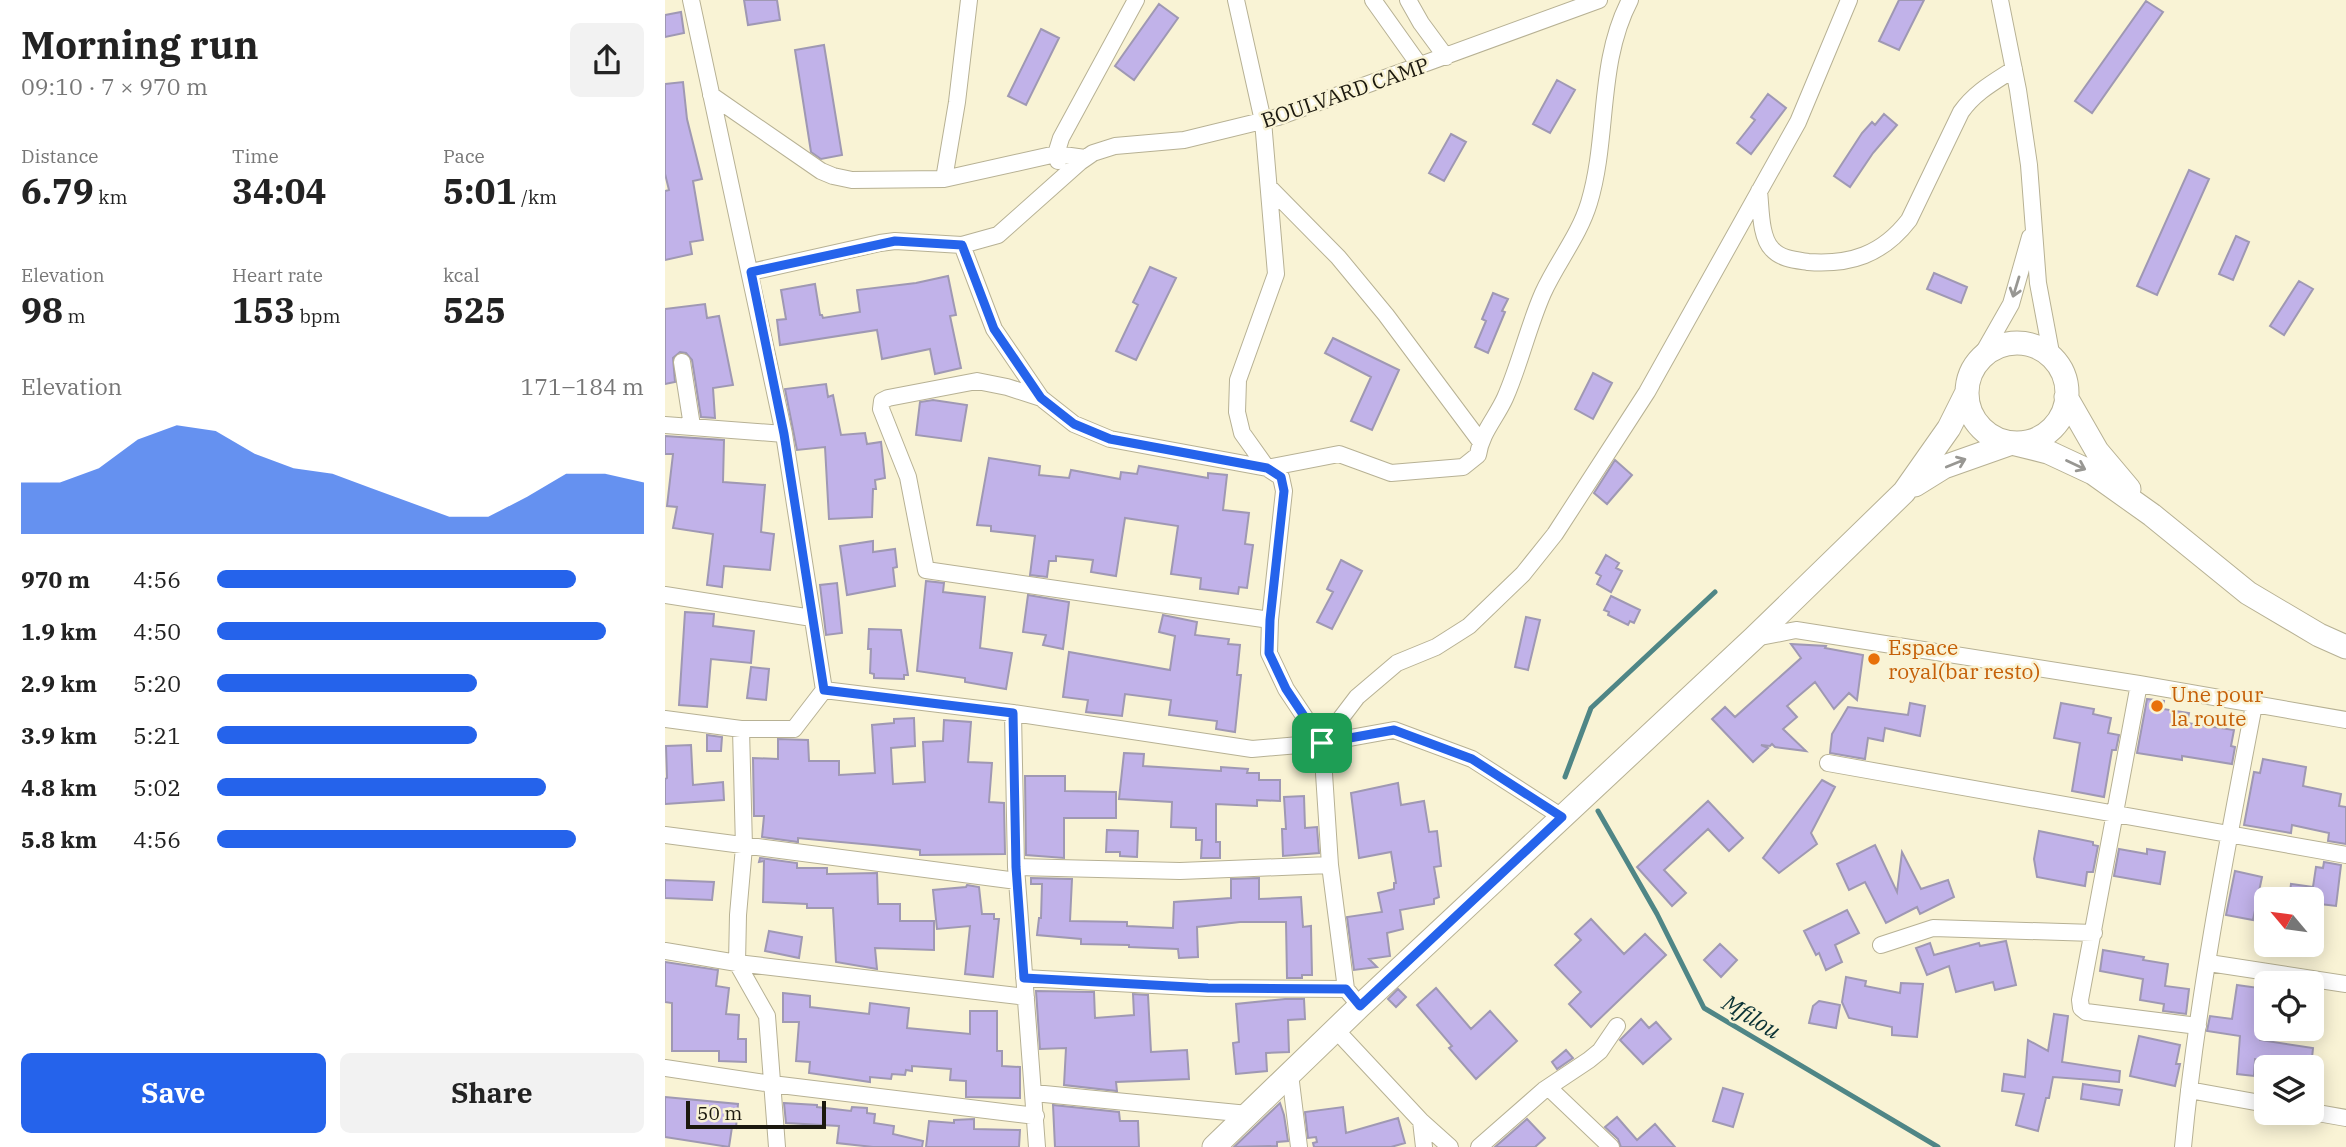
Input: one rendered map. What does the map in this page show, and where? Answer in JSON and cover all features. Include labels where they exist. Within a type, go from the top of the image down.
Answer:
[{"type":"main road","points":[[1214,1147],[1336,1030],[1353,997],[1562,817],[1754,638],[1904,492],[1949,428],[1978,362],[1990,351],[2006,344],[2023,343],[2038,348],[2052,358],[2061,369],[2066,397],[2058,419],[2042,436],[2028,442],[2012,443],[1944,467],[1904,492]]},
{"type":"main road","points":[[1966,394],[1975,422],[1985,432],[1998,440],[2048,452],[2093,473],[2152,515],[2248,593],[2319,635],[2346,647]]},
{"type":"main road","points":[[2066,397],[2097,451],[2152,515]]},
{"type":"street","points":[[665,719],[741,729],[794,729],[824,690],[784,434],[691,0]]},
{"type":"street","points":[[944,179],[957,102],[969,0]]},
{"type":"street","points":[[1063,177],[1056,154],[1061,138],[1136,0]]},
{"type":"street","points":[[1024,978],[1353,997],[1330,865],[1322,743],[1286,689],[1269,653],[1284,491],[1281,477],[1267,468],[1242,433],[1237,412],[1238,380],[1276,274],[1263,121],[1236,0]]},
{"type":"street","points":[[1373,0],[1420,66]]},
{"type":"street","points":[[1408,0],[1446,57]]},
{"type":"street","name":"BOULVARD CAMP","points":[[1085,158],[1115,146],[1184,140],[1263,121],[1329,100],[1599,0]]},
{"type":"street","points":[[962,245],[994,329],[1041,398],[1074,424],[1110,439],[1267,468],[1339,454],[1391,473],[1463,467],[1478,455],[1480,441],[1504,398],[1544,290],[1582,225],[1590,200],[1610,55],[1630,0]]},
{"type":"street","points":[[1322,743],[1357,697],[1397,663],[1436,647],[1469,626],[1539,556],[1647,392],[1803,111],[1849,0]]},
{"type":"street","points":[[2000,0],[2029,165],[2038,283],[2052,358]]},
{"type":"street","points":[[1759,191],[1766,239],[1771,249],[1780,255],[1791,260],[1833,264],[1854,260],[1875,251],[1909,220],[1969,100],[2014,69]]},
{"type":"street","points":[[711,95],[821,171],[852,180],[944,179],[1056,154],[1085,158]]},
{"type":"street","points":[[751,272],[887,242],[962,245],[998,235],[1085,158]]},
{"type":"street","points":[[1269,187],[1338,257],[1386,315],[1480,441]]},
{"type":"street","points":[[1978,362],[2011,304],[2033,221]]},
{"type":"street","points":[[682,362],[692,426]]},
{"type":"street","points":[[1041,398],[977,381],[882,401],[881,409],[908,477],[926,570],[1270,620]]},
{"type":"street","points":[[665,425],[784,434]]},
{"type":"street","points":[[665,594],[812,618]]},
{"type":"street","points":[[1754,638],[1796,630],[2346,720]]},
{"type":"street","points":[[2139,684],[2080,1000],[2081,1008],[2086,1012],[2198,1026]]},
{"type":"street","points":[[824,690],[1013,713],[1252,749],[1322,743],[1394,730],[1472,759],[1562,817]]},
{"type":"street","points":[[2183,1147],[2198,1026],[2229,834],[2254,705]]},
{"type":"street","points":[[1013,713],[1016,874],[1037,1147]]},
{"type":"street","points":[[741,729],[744,846],[737,962],[767,1016],[777,1147]]},
{"type":"street","points":[[1828,763],[2346,855]]},
{"type":"street","points":[[665,835],[744,846],[1016,874],[1330,865]]},
{"type":"street","points":[[1881,945],[1933,928],[2094,933]]},
{"type":"street","points":[[665,951],[1026,997]]},
{"type":"street","points":[[2209,963],[2346,984]]},
{"type":"street","points":[[1479,1147],[1549,1088],[1600,1051],[1617,1026]]},
{"type":"street","points":[[1336,1030],[1420,1121],[1450,1147]]},
{"type":"street","points":[[665,1068],[772,1084],[1036,1116]]},
{"type":"street","points":[[1290,1074],[1299,1147]]},
{"type":"street","points":[[1549,1088],[1611,1147]]},
{"type":"street","points":[[2189,1090],[2254,1102]]},
{"type":"street","points":[[1034,1093],[1248,1114]]},
{"type":"street","points":[[2324,1114],[2346,1118]]},
{"type":"street","points":[[1420,1121],[1424,1147]]},
{"type":"building","points":[[744,0],[777,0],[780,20],[748,25]]},
{"type":"building","points":[[1899,0],[1924,0],[1899,50],[1879,41]]},
{"type":"building","points":[[2146,1],[2163,12],[2092,113],[2075,101]]},
{"type":"building","points":[[1159,4],[1178,18],[1134,80],[1115,66]]},
{"type":"building","points":[[681,12],[684,33],[665,37],[665,15]]},
{"type":"building","points":[[1041,29],[1059,38],[1026,105],[1008,96]]},
{"type":"building","points":[[824,45],[842,155],[821,159],[811,152],[795,50]]},
{"type":"building","points":[[1557,80],[1575,90],[1550,133],[1533,124]]},
{"type":"building","points":[[683,82],[687,119],[702,179],[693,181],[703,240],[690,242],[692,254],[665,260],[665,191],[669,190],[665,174],[665,84]]},
{"type":"building","points":[[1768,94],[1786,108],[1751,154],[1737,143],[1755,120],[1751,117]]},
{"type":"building","points":[[1884,114],[1897,125],[1873,153],[1850,187],[1834,176],[1862,133],[1872,122],[1875,125]]},
{"type":"building","points":[[1451,134],[1466,142],[1444,181],[1429,173]]},
{"type":"building","points":[[2189,170],[2209,179],[2157,295],[2137,286]]},
{"type":"building","points":[[2236,236],[2249,242],[2233,280],[2219,274]]},
{"type":"building","points":[[1150,267],[1176,278],[1136,360],[1116,351],[1138,305],[1133,302]]},
{"type":"building","points":[[1934,273],[1967,287],[1961,303],[1927,289]]},
{"type":"building","points":[[948,276],[956,315],[950,316],[961,368],[935,374],[930,349],[882,359],[877,330],[780,345],[777,320],[786,319],[781,290],[815,284],[820,315],[823,318],[860,312],[857,290]]},
{"type":"building","points":[[2299,281],[2313,289],[2284,335],[2270,326]]},
{"type":"building","points":[[1493,293],[1508,299],[1488,353],[1475,347],[1486,321],[1482,319]]},
{"type":"building","points":[[705,304],[707,318],[719,316],[733,385],[713,388],[715,418],[701,417],[692,360],[686,353],[680,352],[673,358],[675,382],[665,384],[665,309]]},
{"type":"building","points":[[1333,338],[1399,370],[1372,430],[1351,421],[1371,377],[1325,353]]},
{"type":"building","points":[[1593,373],[1612,383],[1593,419],[1575,409]]},
{"type":"building","points":[[826,384],[828,397],[833,395],[841,435],[865,433],[867,444],[881,442],[885,478],[875,480],[872,517],[829,519],[825,447],[797,450],[785,389]]},
{"type":"building","points":[[933,400],[967,405],[961,441],[916,435],[920,402]]},
{"type":"building","points":[[665,436],[724,440],[723,482],[765,485],[761,532],[774,534],[770,570],[724,566],[722,587],[707,585],[713,534],[673,528],[677,507],[667,506],[673,454],[665,454]]},
{"type":"building","points":[[989,458],[1040,466],[1039,475],[1069,478],[1071,470],[1120,479],[1121,472],[1137,474],[1139,466],[1208,478],[1208,473],[1227,475],[1223,510],[1249,513],[1245,544],[1253,545],[1247,588],[1239,587],[1238,594],[1200,589],[1201,578],[1171,574],[1178,526],[1125,518],[1116,576],[1091,572],[1093,560],[1056,556],[1056,561],[1049,561],[1047,577],[1030,575],[1035,536],[991,531],[991,526],[977,525]]},
{"type":"building","points":[[1615,460],[1632,475],[1607,504],[1594,493]]},
{"type":"building","points":[[873,541],[873,552],[895,549],[895,586],[847,595],[840,546]]},
{"type":"building","points":[[1606,555],[1619,563],[1616,568],[1622,571],[1611,592],[1597,584],[1601,576],[1596,573]]},
{"type":"building","points":[[1341,560],[1362,571],[1332,629],[1317,622],[1333,592],[1327,589]]},
{"type":"building","points":[[926,581],[944,583],[943,592],[985,597],[980,648],[1012,653],[1006,689],[965,682],[965,678],[917,671]]},
{"type":"building","points":[[837,583],[842,633],[826,635],[820,585]]},
{"type":"building","points":[[1028,595],[1069,602],[1063,649],[1043,645],[1046,635],[1023,632]]},
{"type":"building","points":[[1611,596],[1640,610],[1634,623],[1630,621],[1628,625],[1608,615],[1609,612],[1604,610]]},
{"type":"building","points":[[685,612],[714,614],[713,626],[754,631],[751,663],[711,659],[707,707],[679,705]]},
{"type":"building","points":[[1163,615],[1197,622],[1195,635],[1229,639],[1228,644],[1240,645],[1237,675],[1241,675],[1235,732],[1216,729],[1217,721],[1169,715],[1171,700],[1125,694],[1122,716],[1086,712],[1088,700],[1063,697],[1069,652],[1170,670],[1175,636],[1159,632]]},
{"type":"building","points":[[1526,617],[1540,620],[1528,670],[1515,667]]},
{"type":"building","points":[[869,629],[901,630],[908,675],[904,675],[904,679],[874,678],[874,674],[870,673]]},
{"type":"building","points":[[1791,644],[1826,646],[1825,648],[1863,655],[1857,700],[1849,693],[1834,709],[1815,682],[1787,706],[1797,717],[1783,729],[1806,751],[1775,747],[1772,744],[1761,745],[1768,748],[1753,762],[1712,719],[1725,707],[1735,717],[1801,658]]},
{"type":"building","points":[[751,667],[769,669],[766,700],[747,698]]},
{"type":"building","points":[[2147,699],[2164,701],[2163,709],[2189,713],[2187,723],[2234,730],[2232,764],[2182,756],[2182,760],[2137,753]]},
{"type":"building","points":[[1910,703],[1925,706],[1920,736],[1885,728],[1883,741],[1868,738],[1865,759],[1830,753],[1832,734],[1848,707],[1908,715]]},
{"type":"building","points":[[2061,703],[2094,709],[2093,714],[2111,718],[2108,733],[2119,735],[2116,750],[2112,750],[2104,797],[2072,791],[2080,743],[2054,738]]},
{"type":"building","points":[[914,718],[915,746],[891,748],[893,784],[925,782],[923,742],[943,741],[944,720],[971,722],[968,762],[992,763],[989,802],[1004,803],[1005,854],[920,855],[920,850],[762,837],[764,816],[754,816],[753,758],[778,759],[778,739],[808,740],[809,761],[839,761],[839,775],[875,773],[872,725],[894,723],[894,719]]},
{"type":"building","points":[[707,735],[722,737],[721,751],[707,751]]},
{"type":"building","points":[[691,745],[693,785],[723,782],[724,800],[665,804],[666,746]]},
{"type":"building","points":[[1124,753],[1144,754],[1143,766],[1221,771],[1221,767],[1248,769],[1247,773],[1259,773],[1259,780],[1280,780],[1280,801],[1257,800],[1257,806],[1216,804],[1216,842],[1220,842],[1220,858],[1201,858],[1202,840],[1196,840],[1196,828],[1171,827],[1172,802],[1119,799]]},
{"type":"building","points":[[2263,759],[2306,767],[2303,786],[2341,794],[2339,806],[2346,807],[2346,844],[2328,841],[2329,833],[2292,825],[2291,833],[2244,825],[2254,772],[2260,773]]},
{"type":"building","points":[[1025,776],[1065,776],[1065,791],[1116,792],[1116,818],[1064,818],[1064,858],[1026,855]]},
{"type":"building","points":[[1822,780],[1835,787],[1811,833],[1817,844],[1779,873],[1763,858]]},
{"type":"building","points":[[1398,783],[1401,805],[1424,801],[1429,832],[1437,831],[1441,866],[1434,867],[1439,897],[1434,899],[1434,904],[1400,910],[1403,929],[1387,933],[1390,956],[1369,959],[1377,967],[1354,970],[1347,917],[1382,912],[1378,893],[1394,889],[1396,883],[1391,852],[1359,858],[1351,793]]},
{"type":"building","points":[[1304,796],[1305,828],[1317,827],[1319,853],[1283,856],[1282,829],[1286,829],[1284,797]]},
{"type":"building","points":[[1708,801],[1743,838],[1729,851],[1708,829],[1664,870],[1686,893],[1672,906],[1637,867]]},
{"type":"building","points":[[1107,830],[1138,831],[1137,857],[1120,856],[1120,852],[1106,852]]},
{"type":"building","points":[[2039,831],[2093,842],[2093,845],[2098,846],[2093,872],[2087,872],[2085,886],[2037,877],[2034,859]]},
{"type":"building","points":[[1875,845],[1897,892],[1902,852],[1921,889],[1948,880],[1954,897],[1920,914],[1917,907],[1886,923],[1865,882],[1849,890],[1837,864]]},
{"type":"building","points":[[2119,849],[2147,854],[2147,849],[2165,852],[2160,884],[2114,876]]},
{"type":"building","points":[[760,858],[797,863],[797,868],[827,868],[827,874],[877,873],[878,904],[900,904],[900,921],[934,921],[934,950],[875,948],[877,969],[836,962],[833,908],[807,908],[807,904],[763,902],[764,861],[759,862]]},
{"type":"building","points":[[2324,862],[2341,865],[2336,906],[2324,904],[2324,887],[2313,887],[2316,867],[2323,868]]},
{"type":"building","points":[[2235,871],[2262,877],[2260,887],[2254,887],[2253,920],[2226,915]]},
{"type":"building","points":[[1031,878],[1072,879],[1070,921],[1127,922],[1127,926],[1173,928],[1174,902],[1231,898],[1231,879],[1259,878],[1259,899],[1301,897],[1303,927],[1311,926],[1312,975],[1287,978],[1286,922],[1240,922],[1197,927],[1198,957],[1179,958],[1178,949],[1081,944],[1081,939],[1037,935],[1041,918],[1042,884],[1031,884]]},
{"type":"building","points":[[665,880],[714,882],[712,900],[665,898]]},
{"type":"building","points":[[2291,884],[2313,887],[2291,887]]},
{"type":"building","points":[[967,885],[979,887],[982,914],[994,914],[994,919],[999,919],[993,977],[965,974],[970,926],[937,929],[933,890]]},
{"type":"building","points":[[1847,910],[1859,933],[1835,945],[1842,962],[1826,970],[1819,953],[1816,955],[1804,931]]},
{"type":"building","points":[[1591,919],[1624,954],[1645,934],[1666,955],[1591,1027],[1569,1004],[1581,992],[1555,965],[1581,940],[1575,934]]},
{"type":"building","points":[[769,931],[802,937],[799,958],[765,951]]},
{"type":"building","points":[[2006,941],[2016,985],[1995,990],[1993,982],[1956,992],[1949,966],[1927,975],[1916,948],[1930,943],[1934,955],[1979,943],[1980,946]]},
{"type":"building","points":[[1720,944],[1737,960],[1721,977],[1704,960]]},
{"type":"building","points":[[2103,950],[2168,964],[2165,986],[2189,989],[2186,1014],[2163,1011],[2164,1004],[2140,1000],[2143,979],[2100,971]]},
{"type":"building","points":[[665,962],[718,970],[716,986],[729,988],[726,1014],[739,1015],[738,1039],[746,1039],[746,1062],[719,1061],[719,1051],[672,1051],[672,1003],[665,1002]]},
{"type":"building","points":[[1846,977],[1866,981],[1865,986],[1900,993],[1901,983],[1923,984],[1917,1037],[1892,1035],[1892,1027],[1849,1018],[1842,1002]]},
{"type":"building","points":[[2237,985],[2254,987],[2254,1041],[2313,1048],[2312,1055],[2254,1055],[2254,1076],[2237,1074],[2240,1036],[2207,1031],[2210,1016],[2232,1019]]},
{"type":"building","points":[[1436,988],[1471,1029],[1490,1011],[1517,1041],[1476,1079],[1417,1005]]},
{"type":"building","points":[[1398,989],[1406,997],[1396,1007],[1388,999]]},
{"type":"building","points":[[1036,991],[1094,992],[1095,1018],[1134,1015],[1133,994],[1148,995],[1151,1052],[1187,1050],[1189,1079],[1116,1082],[1117,1091],[1064,1085],[1066,1048],[1040,1049]]},
{"type":"building","points":[[783,993],[810,996],[810,1007],[869,1014],[870,1003],[909,1008],[907,1028],[970,1034],[970,1011],[997,1011],[997,1051],[1002,1051],[1002,1066],[1020,1067],[1020,1098],[966,1097],[966,1081],[950,1080],[951,1069],[912,1066],[912,1071],[906,1070],[905,1075],[892,1074],[891,1079],[870,1077],[870,1082],[809,1073],[810,1062],[796,1061],[799,1022],[783,1022]]},
{"type":"building","points":[[1304,999],[1305,1019],[1288,1020],[1289,1052],[1266,1053],[1267,1071],[1236,1074],[1233,1043],[1239,1042],[1236,1004]]},
{"type":"building","points":[[1819,1001],[1840,1005],[1836,1028],[1809,1023],[1813,1006]]},
{"type":"building","points":[[2054,1014],[2068,1016],[2062,1062],[2120,1071],[2119,1082],[2053,1077],[2038,1131],[2016,1125],[2024,1094],[2002,1091],[2004,1074],[2025,1077],[2028,1040],[2048,1051]]},
{"type":"building","points":[[1641,1019],[1649,1028],[1656,1022],[1671,1039],[1643,1064],[1620,1040]]},
{"type":"building","points":[[2139,1036],[2180,1045],[2176,1064],[2180,1064],[2175,1086],[2130,1076]]},
{"type":"building","points":[[1566,1050],[1573,1058],[1557,1069],[1552,1062]]},
{"type":"building","points":[[2083,1084],[2122,1090],[2119,1105],[2081,1099]]},
{"type":"building","points":[[1723,1088],[1743,1094],[1733,1127],[1713,1121]]},
{"type":"building","points":[[665,1097],[738,1104],[736,1128],[732,1127],[729,1147],[665,1137]]},
{"type":"building","points":[[784,1103],[851,1111],[852,1107],[867,1108],[867,1113],[875,1114],[874,1123],[894,1126],[893,1134],[923,1141],[922,1147],[873,1147],[837,1143],[839,1126],[786,1123]]},
{"type":"building","points":[[1280,1103],[1288,1141],[1277,1142],[1277,1146],[1234,1147]]},
{"type":"building","points":[[1053,1105],[1119,1112],[1120,1121],[1138,1121],[1139,1147],[1055,1147]]},
{"type":"building","points":[[1343,1107],[1346,1133],[1398,1118],[1405,1143],[1391,1147],[1314,1147],[1316,1137],[1308,1138],[1305,1112]]},
{"type":"building","points":[[1617,1117],[1637,1140],[1655,1124],[1675,1147],[1621,1147],[1618,1139],[1605,1127]]},
{"type":"building","points":[[974,1119],[974,1129],[1020,1130],[1019,1147],[926,1147],[929,1121],[954,1123],[954,1120]]},
{"type":"building","points":[[1527,1119],[1545,1138],[1535,1147],[1495,1147]]},
{"type":"waterway","name":"Mfilou","points":[[1565,777],[1591,708],[1715,592]]},
{"type":"waterway","name":"Mfilou","points":[[1598,811],[1657,914],[1704,1008],[1938,1147]]},
{"type":"place","name":"Espace royal(bar resto)","points":[[1874,659]]},
{"type":"place","name":"Une pour la route","points":[[2157,706]]},
{"type":"route","points":[[895,241],[962,245],[994,329],[1041,398],[1074,424],[1110,439],[1267,468],[1281,477],[1284,491],[1269,653],[1286,689],[1322,743],[1394,730],[1472,759],[1562,817],[1360,1006],[1346,989],[1142,986],[1024,978],[1016,867],[1013,713],[824,690],[784,434],[751,272],[895,241]]}]
